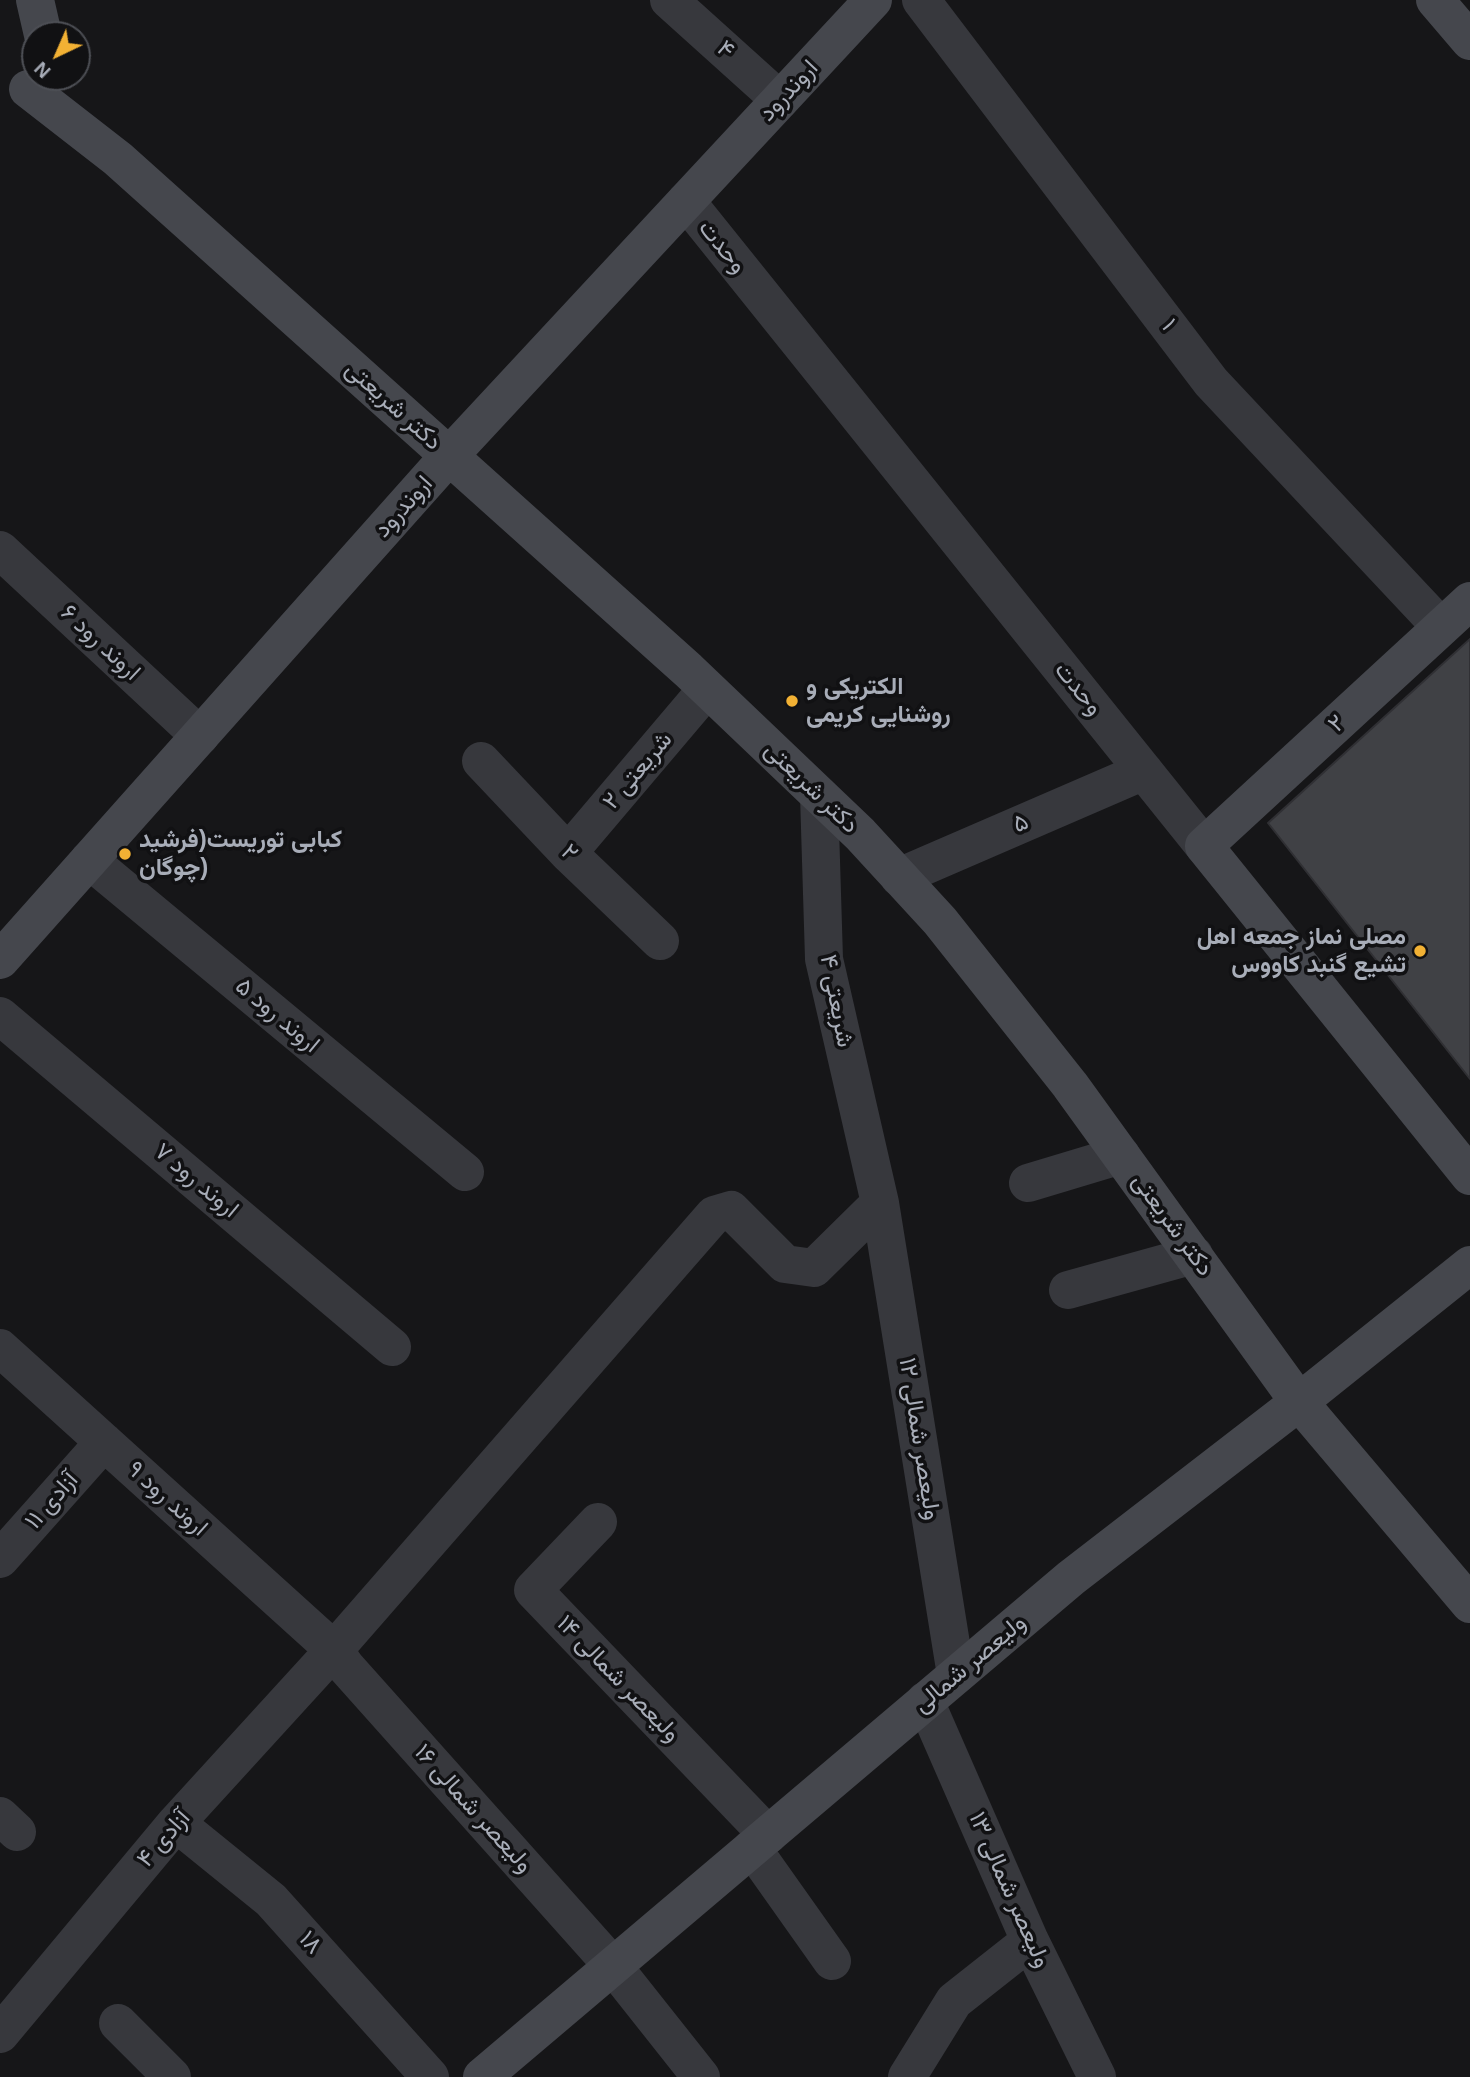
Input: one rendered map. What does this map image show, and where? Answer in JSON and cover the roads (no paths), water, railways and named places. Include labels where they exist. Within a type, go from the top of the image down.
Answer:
[{"type":"street","points":[[35,0],[40,21]]},
{"type":"street","name":"۴","points":[[669,0],[780,100]]},
{"type":"street","name":"اروندرود","points":[[0,960],[449,456],[873,0]]},
{"type":"street","name":"۱","points":[[921,0],[1212,382],[1441,627]]},
{"type":"street","points":[[1435,0],[1470,41]]},
{"type":"street","name":"دکتر شریعتی","points":[[22,91],[118,159],[707,688],[860,834],[940,921],[1070,1085],[1299,1402],[1470,1604]]},
{"type":"street","name":"وحدت","points":[[686,201],[1470,1176]]},
{"type":"street","name":"اروند رود ۶","points":[[0,550],[200,736]]},
{"type":"street","name":"۲","points":[[1204,846],[1470,601]]},
{"type":"street","name":"شریعتی ۲","points":[[568,853],[707,688]]},
{"type":"street","name":"۲","points":[[481,761],[568,853],[660,941]]},
{"type":"street","name":"۵","points":[[899,877],[1144,771]]},
{"type":"street","name":"شریعتی ۴","points":[[819,795],[824,959],[880,1203]]},
{"type":"street","name":"اروند رود ۵","points":[[89,860],[465,1172]]},
{"type":"street","name":"اروند رود ۷","points":[[0,1016],[392,1347]]},
{"type":"street","points":[[1028,1183],[1121,1155]]},
{"type":"street","name":"آزادی ۴","points":[[0,2035],[176,1823],[334,1650],[714,1215],[731,1210],[785,1264],[814,1268],[880,1203]]},
{"type":"street","name":"ولیعصر شمالی ۱۲","points":[[880,1203],[956,1675]]},
{"type":"street","points":[[1068,1290],[1194,1255]]},
{"type":"street","name":"ولیعصر شمالی","points":[[482,2077],[1071,1578],[1299,1402],[1470,1265]]},
{"type":"street","name":"اروند رود ۹","points":[[0,1348],[334,1650]]},
{"type":"street","name":"آزادی ۱۱","points":[[0,1559],[104,1442]]},
{"type":"street","name":"ولیعصر شمالی ۱۴","points":[[598,1522],[533,1590],[760,1841]]},
{"type":"street","name":"ولیعصر شمالی ۱۶","points":[[334,1650],[346,1667],[613,1966],[701,2077]]},
{"type":"street","name":"ولیعصر شمالی ۱۳","points":[[925,1701],[1030,1941],[1097,2077]]},
{"type":"street","name":"۱۸","points":[[176,1823],[271,1900],[430,2077]]},
{"type":"street","points":[[760,1841],[832,1961]]},
{"type":"street","points":[[907,2077],[954,2001],[1030,1941]]},
{"type":"street","points":[[118,2023],[172,2077]]},
{"type":"place","name":"الکتریکی و روشنایی کریمی","points":[[792,701]]},
{"type":"place","name":"کبابی توریست(فرشید چوگان)","points":[[125,854]]},
{"type":"place","name":"مصلی نماز جمعه اهل تشیع گنبد کاووس","points":[[1420,951]]}]
